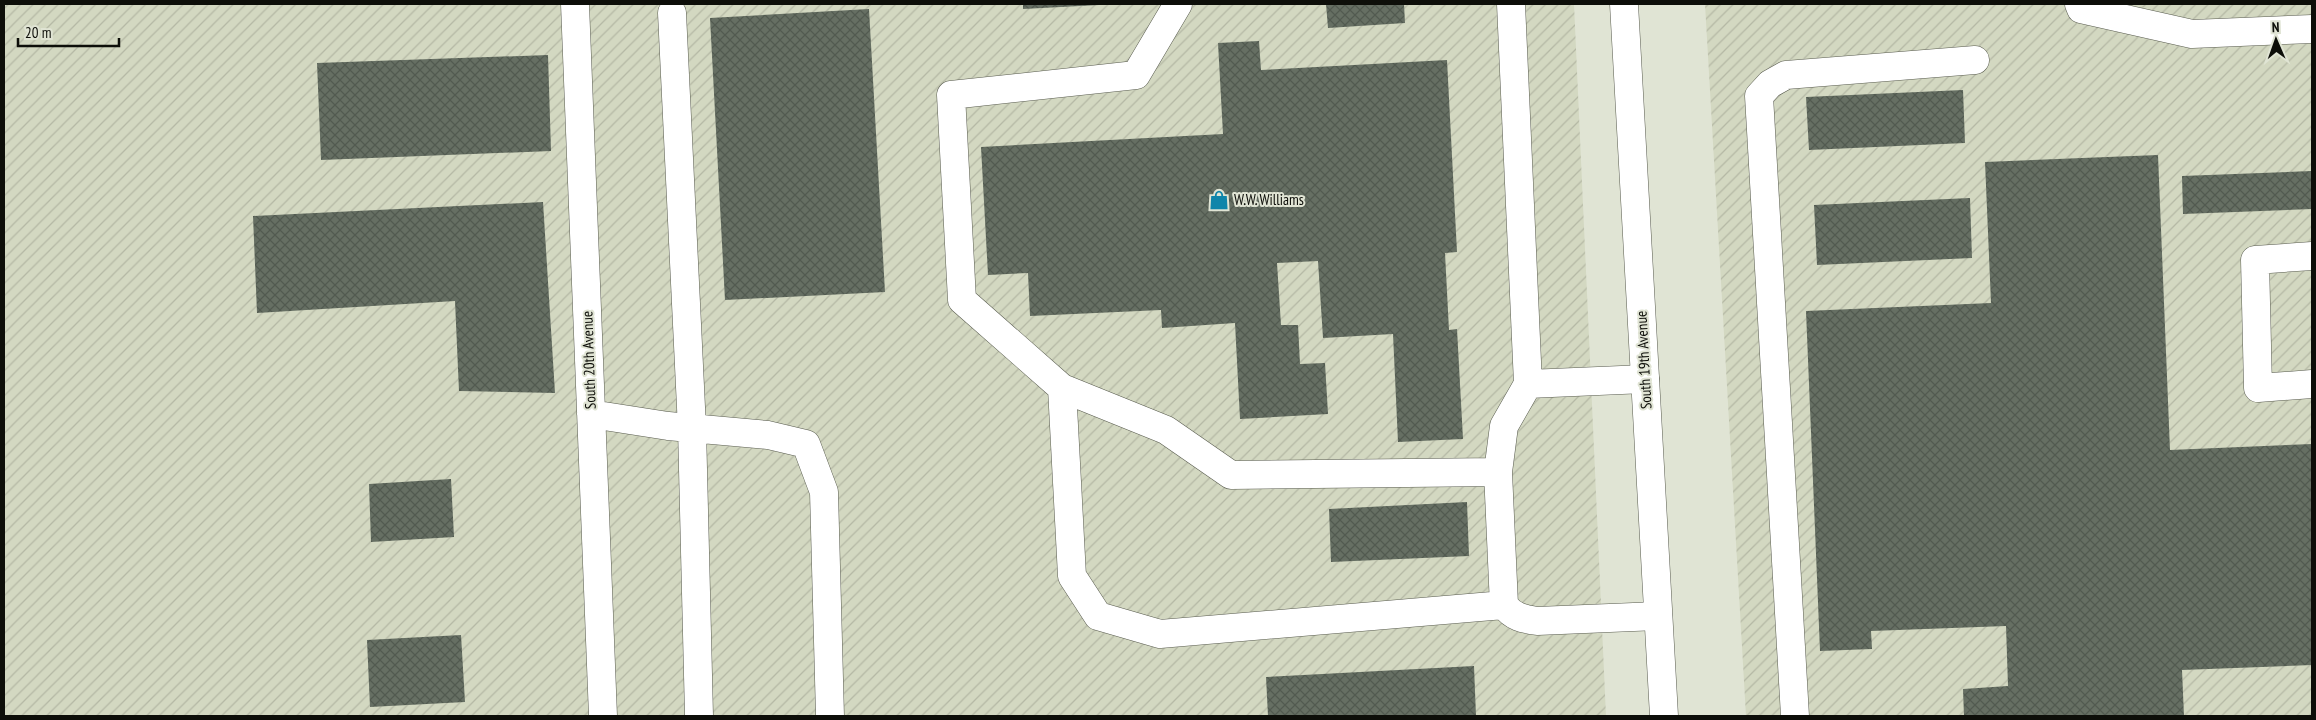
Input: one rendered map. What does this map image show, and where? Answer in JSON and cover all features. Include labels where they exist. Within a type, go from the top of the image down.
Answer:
[{"type":"main road","name":"South 20th Avenue","points":[[575,4],[603,716]]},
{"type":"main road","points":[[1178,4],[1136,75],[951,95],[962,300],[1062,388],[1166,430],[1231,475],[1498,472]]},
{"type":"main road","points":[[1511,4],[1528,384],[1504,426],[1498,472],[1504,605],[1510,612],[1520,618],[1537,621],[1658,616]]},
{"type":"main road","name":"South 19th Avenue","points":[[1624,4],[1664,716]]},
{"type":"main road","points":[[2079,4],[2081,10],[2192,34],[2312,29]]},
{"type":"main road","points":[[672,13],[692,428],[699,716]]},
{"type":"main road","points":[[1795,716],[1760,96],[1770,84],[1786,74],[1975,60]]},
{"type":"main road","points":[[2312,256],[2255,260],[2258,388],[2312,384]]},
{"type":"main road","points":[[1528,384],[1645,378]]},
{"type":"main road","points":[[1062,388],[1072,576],[1098,616],[1160,634],[1504,605]]},
{"type":"main road","points":[[591,414],[692,428],[768,435],[806,444],[824,492],[830,716]]},
{"type":"shaded area","points":[[4,4],[1574,4],[1606,716],[4,716]]},
{"type":"shaded area","points":[[1705,4],[2312,4],[2312,716],[1746,716]]},
{"type":"building","points":[[1023,4],[1099,4],[1099,5],[1023,9]]},
{"type":"building","points":[[1326,4],[1404,4],[1405,23],[1328,28]]},
{"type":"building","points":[[869,9],[885,292],[725,300],[710,18]]},
{"type":"building","name":"W.W. Williams","points":[[1259,41],[1261,70],[1447,60],[1457,252],[1445,253],[1449,330],[1457,329],[1463,439],[1398,442],[1393,334],[1323,338],[1318,261],[1277,263],[1281,325],[1298,325],[1300,364],[1325,363],[1328,414],[1240,419],[1235,323],[1162,328],[1161,310],[1030,316],[1028,273],[988,275],[981,147],[1223,134],[1218,43]]},
{"type":"building","points":[[548,55],[551,151],[321,160],[317,63]]},
{"type":"building","points":[[1963,90],[1965,143],[1809,150],[1806,97]]},
{"type":"building","points":[[2158,155],[2170,450],[2312,444],[2312,665],[2182,670],[2184,716],[1964,716],[1963,689],[2008,686],[2006,626],[1871,631],[1872,649],[1820,651],[1806,311],[1991,303],[1985,162]]},
{"type":"building","points":[[2312,171],[2312,209],[2183,214],[2182,176]]},
{"type":"building","points":[[1970,198],[1972,258],[1817,265],[1814,205]]},
{"type":"building","points":[[543,202],[555,393],[459,391],[455,301],[257,313],[253,216]]},
{"type":"building","points":[[451,479],[454,537],[371,542],[369,484]]},
{"type":"building","points":[[1467,502],[1469,556],[1331,562],[1329,509]]},
{"type":"building","points":[[461,635],[465,702],[370,707],[367,640]]},
{"type":"building","points":[[1474,666],[1476,716],[1268,716],[1266,677]]},
{"type":"place","name":"W.W. Williams","points":[[1219,200]]}]
